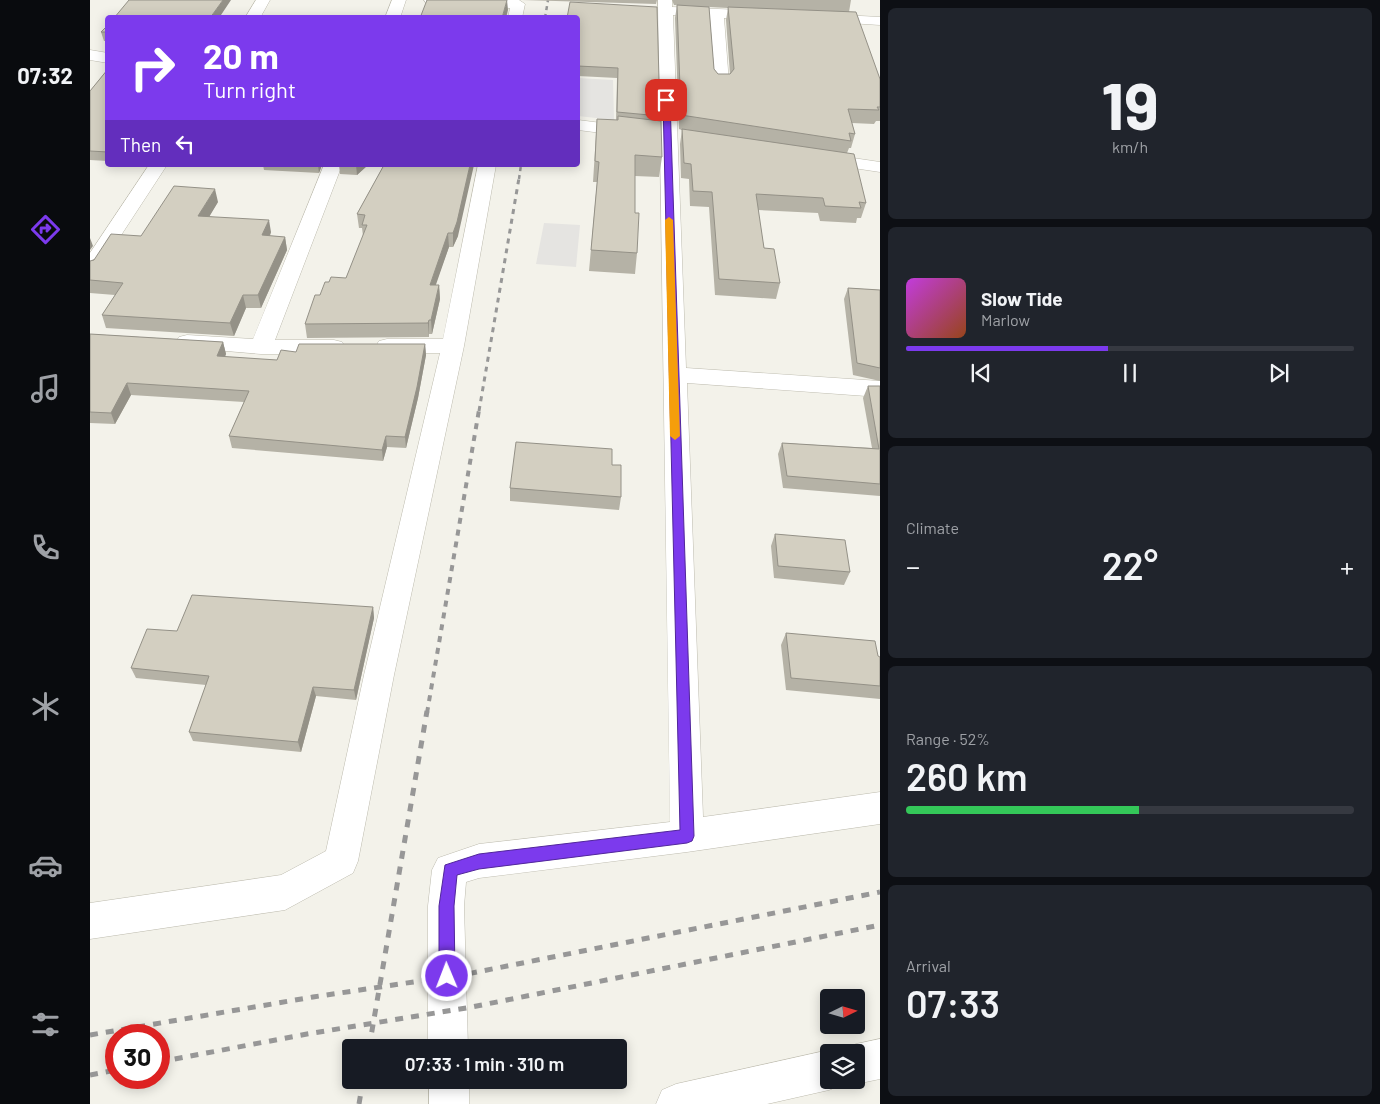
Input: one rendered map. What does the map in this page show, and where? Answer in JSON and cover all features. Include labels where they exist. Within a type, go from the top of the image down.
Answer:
[{"type":"street","points":[[254,15],[263,0]]},
{"type":"street","points":[[393,15],[400,0]]},
{"type":"street","points":[[430,0],[518,4],[516,15]]},
{"type":"street","points":[[687,836],[674,375],[677,137],[659,7],[716,13],[774,16]]},
{"type":"street","points":[[716,13],[721,83]]},
{"type":"street","points":[[803,17],[880,20]]},
{"type":"street","points":[[90,55],[105,58]]},
{"type":"street","points":[[580,125],[677,137]]},
{"type":"street","points":[[802,156],[880,167]]},
{"type":"street","points":[[90,268],[157,167]]},
{"type":"street","points":[[261,347],[332,167]]},
{"type":"street","points":[[90,921],[285,892],[341,861],[379,675],[453,346],[487,167]]},
{"type":"street","points":[[166,341],[261,347],[453,346]]},
{"type":"street","points":[[674,375],[880,389]]},
{"type":"street","points":[[448,1039],[446,906],[450,870],[479,862],[687,836],[880,808]]},
{"type":"street","points":[[865,1062],[880,1059]]},
{"type":"street","points":[[676,1104],[820,1072]]},
{"type":"street","points":[[449,1089],[449,1104]]},
{"type":"shaded area","points":[[580,78],[613,80],[614,120],[580,116]]},
{"type":"shaded area","points":[[544,223],[580,225],[576,267],[536,264]]},
{"type":"building","points":[[129,0],[223,0],[212,15],[116,15]]},
{"type":"building","points":[[427,0],[507,0],[503,15],[421,15]]},
{"type":"building","points":[[570,2],[657,7],[660,116],[617,112],[618,68],[580,66],[580,15],[568,15]]},
{"type":"building","points":[[677,5],[709,7],[714,69],[718,74],[730,74],[734,69],[728,7],[856,12],[880,79],[880,107],[877,107],[879,110],[848,109],[855,134],[849,133],[851,141],[681,115]]},
{"type":"building","points":[[105,73],[105,152],[90,151],[90,91]]},
{"type":"building","points":[[618,116],[661,121],[662,157],[635,155],[635,213],[639,213],[637,253],[591,250],[599,162],[595,161],[597,119],[618,120]]},
{"type":"building","points":[[682,129],[854,154],[866,203],[859,202],[861,208],[825,206],[823,198],[756,194],[764,248],[774,249],[780,283],[719,279],[712,192],[693,191],[691,164],[684,163]]},
{"type":"building","points":[[383,167],[470,167],[457,222],[453,233],[448,233],[430,285],[439,285],[431,320],[428,323],[305,324],[315,295],[320,295],[325,282],[329,282],[331,277],[346,278],[367,225],[362,225],[365,215],[357,214]]},
{"type":"building","points":[[174,186],[215,189],[198,216],[269,220],[262,235],[285,237],[258,295],[243,295],[230,323],[102,315],[123,283],[90,280],[90,261],[94,260],[111,234],[141,236]]},
{"type":"building","points":[[848,288],[880,290],[880,368],[857,363]]},
{"type":"building","points":[[90,334],[223,342],[217,356],[277,360],[281,350],[296,352],[299,344],[425,344],[405,437],[386,436],[382,450],[229,436],[249,391],[127,383],[111,413],[90,412]]},
{"type":"building","points":[[868,386],[880,386],[880,484],[787,476],[782,443],[879,449]]},
{"type":"building","points":[[516,442],[612,449],[612,465],[621,465],[621,497],[510,488]]},
{"type":"building","points":[[775,534],[845,540],[850,572],[778,566]]},
{"type":"building","points":[[192,595],[373,607],[354,690],[313,687],[298,742],[189,732],[209,676],[131,668],[147,629],[177,631]]},
{"type":"building","points":[[786,633],[875,641],[878,656],[880,657],[880,686],[791,678]]},
{"type":"railway","points":[[546,15],[548,0]]},
{"type":"railway","points":[[519,179],[521,167]]},
{"type":"railway","points":[[479,411],[519,178]]},
{"type":"railway","points":[[427,713],[479,410]]},
{"type":"railway","points":[[379,987],[427,711]]},
{"type":"railway","points":[[379,987],[467,974],[880,892]]},
{"type":"railway","points":[[373,1023],[472,1007],[880,925]]},
{"type":"railway","points":[[90,1035],[379,987]]},
{"type":"railway","points":[[373,1023],[379,987]]},
{"type":"railway","points":[[170,1060],[373,1023]]},
{"type":"railway","points":[[371,1039],[373,1023]]},
{"type":"railway","points":[[90,1075],[105,1072]]},
{"type":"railway","points":[[359,1104],[362,1089]]},
{"type":"slow traffic","points":[[669,220],[675,436]]},
{"type":"route","points":[[447,976],[446,906],[450,870],[479,862],[687,836],[666,100]]}]
